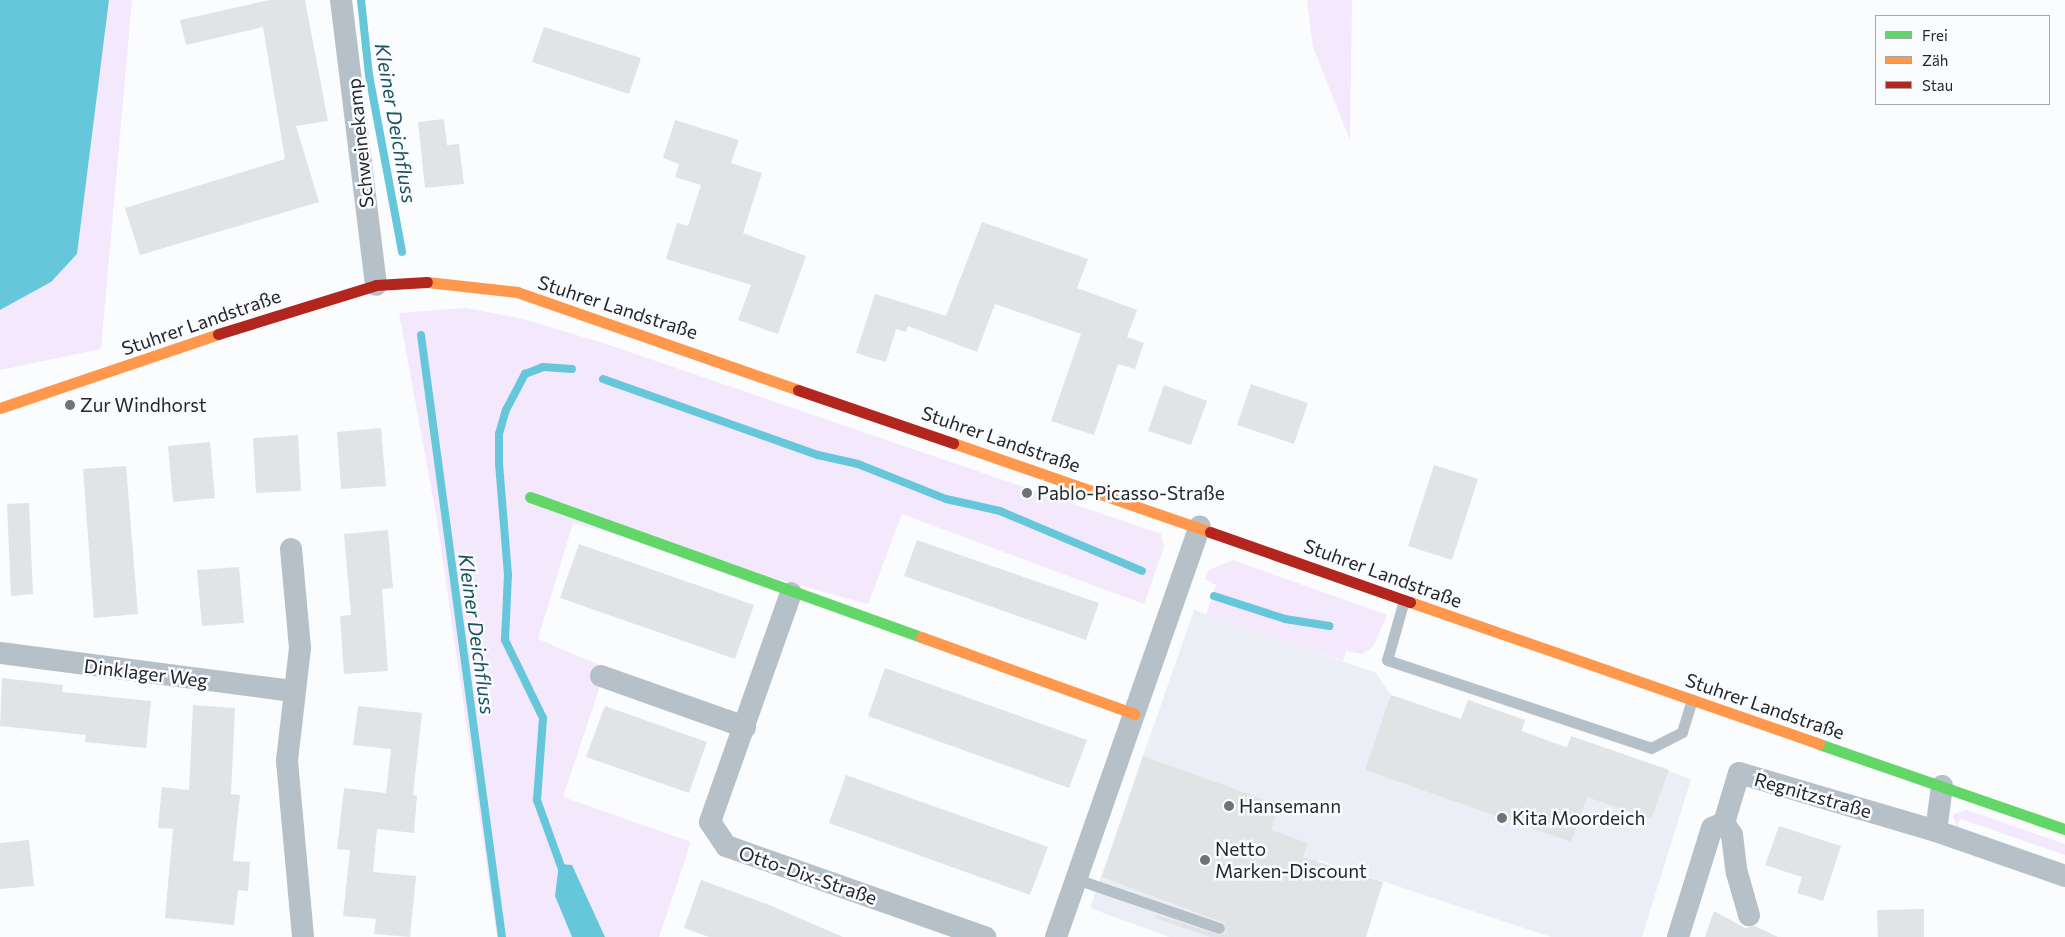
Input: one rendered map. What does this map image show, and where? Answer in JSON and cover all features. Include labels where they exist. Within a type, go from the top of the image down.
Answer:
[{"type":"main road","name":"Stuhrer Landstraße","points":[[0,408],[274,315],[376,286],[446,281],[517,292],[1200,526],[1404,600],[2065,829]]},
{"type":"main road","points":[[530,497],[791,593],[1134,714]]},
{"type":"street","name":"Schweinekamp","points":[[341,0],[376,286]]},
{"type":"street","points":[[1056,937],[1200,526]]},
{"type":"street","points":[[291,548],[300,648],[293,691],[288,762],[303,937]]},
{"type":"street","name":"Otto-Dix-Straße","points":[[791,593],[710,822],[726,846],[985,937]]},
{"type":"street","name":"Dinklager Weg","points":[[0,653],[293,691]]},
{"type":"street","points":[[601,676],[745,727]]},
{"type":"street","name":"Regnitzstraße","points":[[1678,937],[1712,828],[1724,823],[1739,773],[1936,831],[2065,876]]},
{"type":"street","points":[[1936,831],[1942,786]]},
{"type":"street","points":[[1724,823],[1732,835],[1736,873],[1749,915]]},
{"type":"lane","points":[[1404,600],[1387,660],[1651,748],[1682,732],[1692,700]]},
{"type":"lane","points":[[1076,879],[1219,928]]},
{"type":"shaded area","points":[[109,0],[132,0],[101,349],[0,370],[0,310],[51,282],[77,254]]},
{"type":"shaded area","points":[[1307,0],[1352,0],[1350,140],[1313,47]]},
{"type":"shaded area","points":[[466,308],[523,319],[603,343],[1161,534],[1164,547],[1144,604],[902,514],[868,604],[573,523],[538,639],[606,668],[563,797],[691,842],[659,937],[497,937],[437,520],[399,313]]},
{"type":"shaded area","points":[[1233,560],[1387,615],[1373,647],[1362,654],[1346,651],[1343,661],[1206,615],[1216,585],[1205,579],[1209,570]]},
{"type":"shaded area","points":[[1194,610],[1376,673],[1391,695],[1431,709],[1456,734],[1468,700],[1525,720],[1522,731],[1567,747],[1571,736],[1691,779],[1642,937],[1551,937],[1319,860],[1292,937],[1169,937],[1090,908]]},
{"type":"shaded area","points":[[1967,810],[2065,844],[2065,855],[1961,819],[1956,827],[1953,814]]},
{"type":"water","points":[[0,0],[109,0],[77,254],[51,282],[0,310]]},
{"type":"water","points":[[559,864],[572,865],[605,937],[572,937],[555,896]]},
{"type":"building","points":[[269,0],[305,0],[328,121],[296,126],[319,202],[140,255],[125,208],[285,159],[263,27],[186,45],[180,20]]},
{"type":"building","points":[[544,27],[641,58],[629,94],[532,62]]},
{"type":"building","points":[[444,119],[447,145],[459,144],[464,184],[425,188],[418,122]]},
{"type":"building","points":[[675,120],[739,140],[731,163],[762,173],[743,233],[806,256],[778,334],[738,320],[751,285],[666,259],[677,223],[688,226],[701,185],[675,177],[679,164],[663,158]]},
{"type":"building","points":[[982,222],[1088,259],[1077,288],[1137,310],[1127,337],[1144,343],[1135,369],[1118,364],[1094,435],[1051,421],[1081,334],[995,304],[977,352],[908,326],[906,332],[896,329],[886,362],[856,353],[875,294],[946,316]]},
{"type":"building","points":[[1251,384],[1308,403],[1294,444],[1237,425]]},
{"type":"building","points":[[1164,385],[1207,401],[1191,445],[1148,431]]},
{"type":"building","points":[[381,428],[386,486],[341,489],[337,432]]},
{"type":"building","points":[[298,435],[301,491],[256,493],[253,438]]},
{"type":"building","points":[[210,442],[215,498],[173,502],[168,446]]},
{"type":"building","points":[[1434,465],[1478,479],[1452,560],[1408,546]]},
{"type":"building","points":[[126,466],[138,614],[94,618],[83,469]]},
{"type":"building","points":[[29,503],[33,594],[11,596],[7,504]]},
{"type":"building","points":[[388,530],[393,588],[382,589],[388,671],[344,674],[340,616],[351,615],[344,534]]},
{"type":"building","points":[[917,540],[1099,603],[1086,640],[904,576]]},
{"type":"building","points":[[579,544],[754,605],[735,659],[560,598]]},
{"type":"building","points":[[239,567],[244,623],[202,626],[197,570]]},
{"type":"building","points":[[885,668],[1087,740],[1069,788],[868,716]]},
{"type":"building","points":[[2,678],[63,685],[62,692],[151,701],[146,748],[85,742],[86,735],[0,726]]},
{"type":"building","points":[[1391,695],[1461,719],[1468,700],[1525,720],[1521,731],[1567,748],[1571,736],[1669,770],[1651,819],[1587,797],[1571,842],[1365,770]]},
{"type":"building","points":[[193,705],[235,708],[231,794],[240,795],[233,861],[250,862],[248,891],[238,890],[234,925],[165,918],[173,829],[158,828],[162,787],[189,790]]},
{"type":"building","points":[[358,706],[422,713],[413,795],[417,796],[414,833],[377,829],[373,872],[416,876],[410,937],[374,934],[376,919],[343,916],[350,850],[337,849],[344,788],[386,793],[391,749],[353,745]]},
{"type":"building","points":[[605,706],[707,742],[689,793],[586,757]]},
{"type":"building","name":"Netto Marken-Discount","points":[[1143,756],[1279,805],[1271,830],[1308,843],[1303,857],[1383,882],[1366,937],[1210,937],[1155,918],[1157,915],[1220,935],[1226,931],[1224,923],[1102,877]]},
{"type":"building","points":[[846,775],[1048,847],[1030,895],[829,823]]},
{"type":"building","points":[[1779,826],[1841,846],[1823,901],[1797,893],[1802,877],[1765,865]]},
{"type":"building","points":[[29,840],[34,886],[0,889],[0,843]]},
{"type":"building","points":[[701,880],[767,904],[843,937],[709,937],[684,928]]},
{"type":"building","points":[[1924,909],[1924,937],[1878,937],[1877,910]]},
{"type":"building","points":[[1714,911],[1745,928],[1755,926],[1778,937],[1705,937]]},
{"type":"waterway","name":"Kleiner Deichfluss","points":[[361,0],[369,75],[402,252]]},
{"type":"waterway","name":"Kleiner Deichfluss","points":[[421,335],[502,937]]},
{"type":"waterway","points":[[563,872],[537,800],[543,718],[505,640],[508,575],[499,463],[499,434],[506,410],[525,374],[543,367],[572,369]]},
{"type":"waterway","points":[[603,379],[818,455],[858,464],[946,499],[1000,511],[1142,571]]},
{"type":"waterway","points":[[1214,596],[1285,619],[1329,626]]},
{"type":"traffic: fast","points":[[530,497],[921,637]]},
{"type":"traffic: fast","points":[[1819,744],[2065,829]]},
{"type":"traffic: slow","points":[[427,282],[517,292],[798,390]]},
{"type":"traffic: slow","points":[[0,408],[218,334]]},
{"type":"traffic: slow","points":[[953,443],[1210,532]]},
{"type":"traffic: slow","points":[[1410,602],[1819,744]]},
{"type":"traffic: slow","points":[[921,637],[1135,714]]},
{"type":"traffic: jam","points":[[218,334],[376,285],[427,282]]},
{"type":"traffic: jam","points":[[798,390],[953,443]]},
{"type":"traffic: jam","points":[[1210,532],[1410,602]]},
{"type":"place","name":"Zur Windhorst","points":[[70,405]]},
{"type":"place","name":"Pablo-Picasso-Straße","points":[[1027,493]]},
{"type":"place","name":"Hansemann","points":[[1229,806]]},
{"type":"place","name":"Kita Moordeich","points":[[1502,818]]},
{"type":"place","name":"Netto Marken-Discount","points":[[1205,860]]}]
